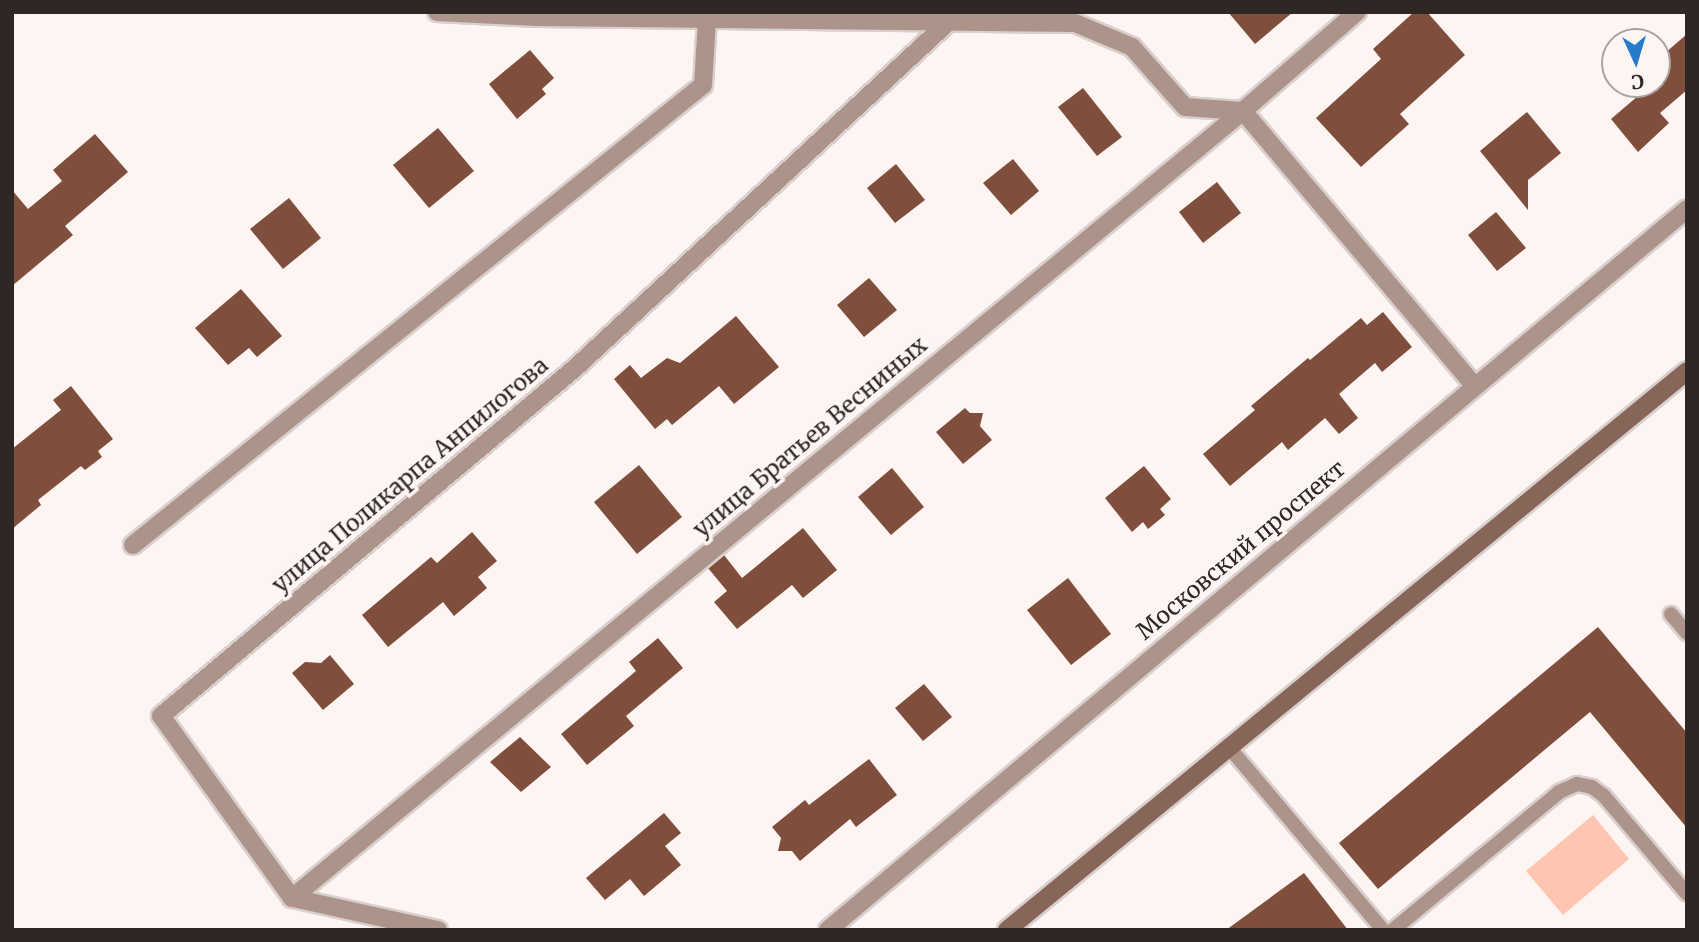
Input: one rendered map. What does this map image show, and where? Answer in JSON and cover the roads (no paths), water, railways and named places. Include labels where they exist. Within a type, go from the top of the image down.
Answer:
[{"type":"main road","points":[[1007,930],[1687,371]]},
{"type":"street","points":[[436,12],[537,17],[708,19],[952,15],[1075,23],[1132,47],[1185,107],[1243,111],[1474,385]]},
{"type":"street","name":"улица Братьев Весниных","points":[[292,898],[1243,111],[1357,12]]},
{"type":"street","name":"улица Поликарпа Анпилогова","points":[[292,898],[161,716],[574,369],[952,15]]},
{"type":"street","points":[[133,545],[703,85],[708,19]]},
{"type":"street","name":"Московский проспект","points":[[828,930],[1474,385],[1687,209]]},
{"type":"street","points":[[292,898],[438,930]]},
{"type":"lane","points":[[1671,614],[1687,633]]},
{"type":"lane","points":[[1228,746],[1383,930]]},
{"type":"lane","points":[[1393,930],[1559,792],[1577,784],[1592,787],[1604,796],[1687,894]]}]
